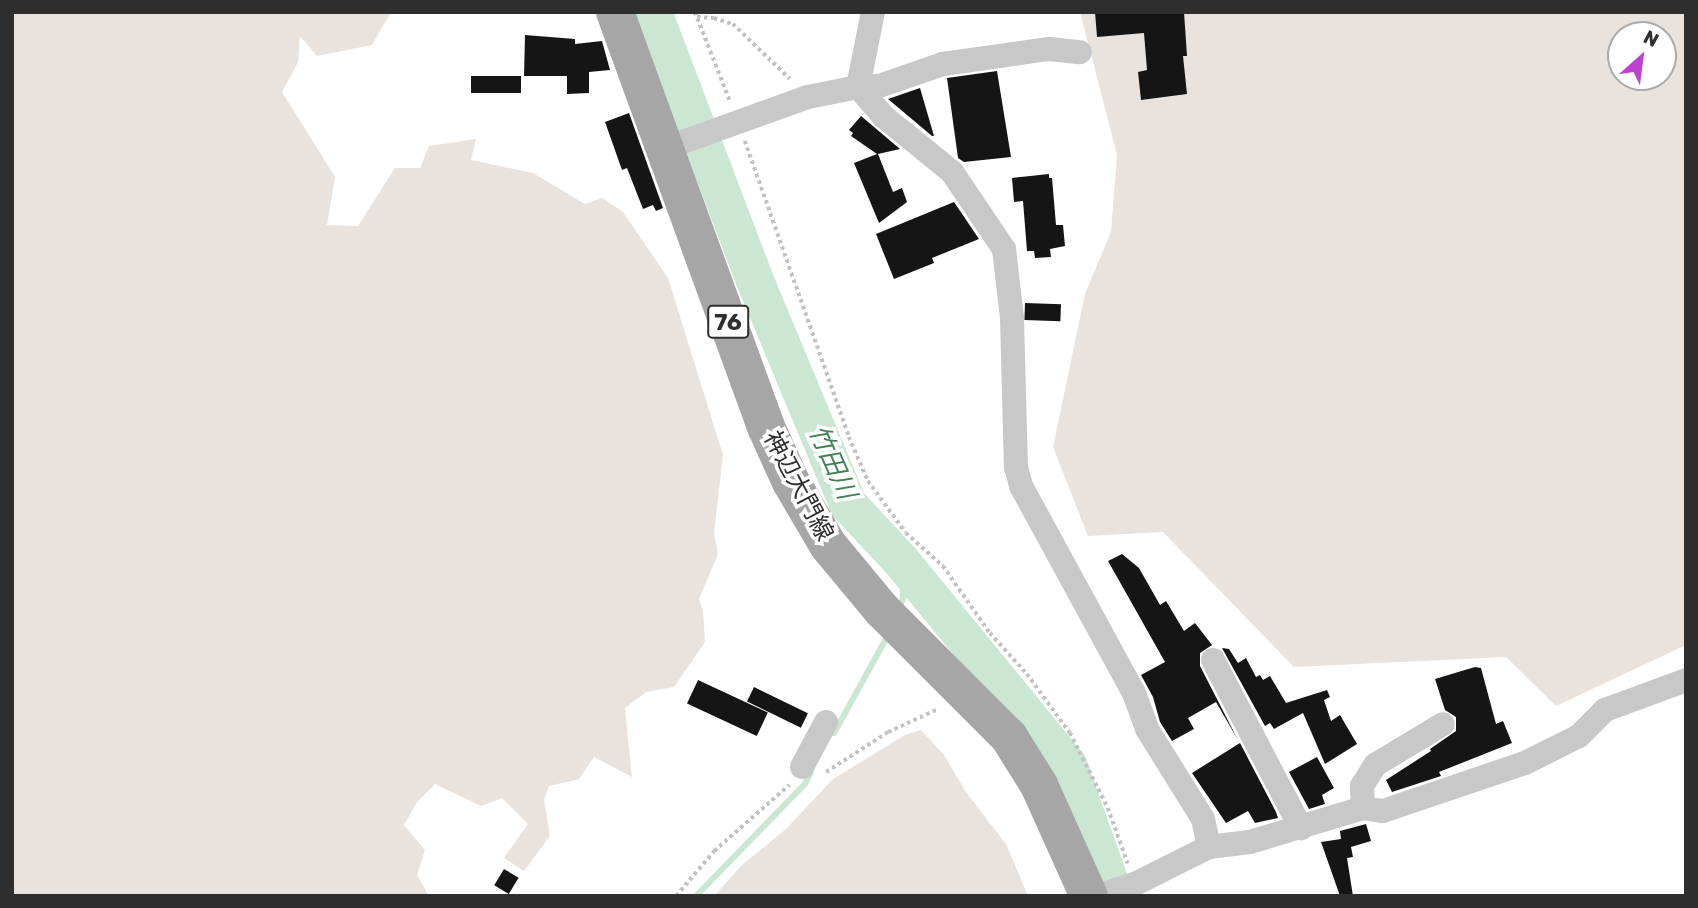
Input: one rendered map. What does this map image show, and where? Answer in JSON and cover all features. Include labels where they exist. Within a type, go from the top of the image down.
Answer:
[{"type":"main road","name":"神辺大門線","points":[[615,12],[672,145],[766,427],[790,482],[828,545],[893,621],[1009,737],[1039,785],[1097,895]]},
{"type":"street","points":[[858,87],[873,12]]},
{"type":"street","points":[[672,145],[808,97],[858,87],[879,86],[943,64],[1049,49],[1080,52]]},
{"type":"street","points":[[858,87],[883,116],[952,172],[1004,249],[1012,318],[1016,467],[1021,486],[1134,693],[1147,729],[1203,819],[1209,847]]},
{"type":"street","points":[[1213,660],[1301,828]]},
{"type":"street","points":[[1097,895],[1135,889],[1209,847],[1250,842],[1363,808],[1383,811],[1525,763],[1579,736],[1605,710],[1686,680]]},
{"type":"street","points":[[811,772],[826,722]]},
{"type":"street","points":[[1363,808],[1362,786],[1375,765],[1443,724]]},
{"type":"path","points":[[808,97],[733,24],[696,15],[849,437],[868,481],[905,533],[943,566],[990,633],[1027,674],[1070,733],[1108,808],[1135,889]]},
{"type":"path","points":[[676,896],[714,851],[788,786],[888,732],[967,695]]},
{"type":"shaded area","points":[[12,12],[391,12],[372,45],[317,56],[300,36],[298,62],[282,92],[335,177],[327,225],[358,226],[395,168],[420,168],[429,146],[476,139],[471,160],[533,173],[585,204],[602,198],[623,212],[668,278],[723,455],[714,533],[718,554],[699,599],[703,611],[705,642],[674,687],[646,692],[625,708],[632,777],[594,757],[579,779],[549,786],[544,800],[550,836],[524,871],[504,858],[528,824],[502,798],[481,806],[435,784],[417,802],[404,825],[425,850],[417,875],[429,896],[12,896]]},
{"type":"shaded area","points":[[1080,12],[1686,12],[1686,645],[1556,706],[1506,657],[1294,667],[1163,532],[1088,536],[1053,447],[1085,294],[1111,232],[1117,155]]},
{"type":"shaded area","points":[[921,730],[944,755],[966,792],[1006,844],[1028,896],[714,896],[742,865],[786,829],[833,779],[905,735]]},
{"type":"building","points":[[1095,12],[1184,12],[1187,56],[1183,56],[1187,94],[1141,100],[1138,72],[1147,70],[1144,33],[1097,37]]},
{"type":"building","points":[[525,35],[575,39],[575,44],[602,41],[610,70],[589,72],[589,93],[567,94],[567,76],[524,76]]},
{"type":"building","points":[[997,71],[1011,157],[964,162],[958,158],[947,78]]},
{"type":"building","points":[[471,76],[521,76],[521,93],[471,93]]},
{"type":"building","points":[[920,88],[934,136],[888,99]]},
{"type":"building","points":[[629,113],[663,208],[656,211],[653,205],[643,209],[627,168],[622,170],[605,122]]},
{"type":"building","points":[[861,116],[900,149],[878,154],[893,192],[902,188],[907,202],[879,223],[854,163],[877,154],[851,136],[853,133],[849,130]]},
{"type":"building","points":[[1049,174],[1049,178],[1052,178],[1056,225],[1063,225],[1065,246],[1050,249],[1051,257],[1035,258],[1034,251],[1027,251],[1023,201],[1014,202],[1012,178]]},
{"type":"building","points":[[954,202],[979,239],[932,258],[934,263],[894,279],[876,234]]},
{"type":"building","points":[[1025,303],[1061,304],[1060,321],[1024,320]]},
{"type":"building","points":[[1122,554],[1139,568],[1160,605],[1166,601],[1184,631],[1195,623],[1212,645],[1200,653],[1200,666],[1238,740],[1216,702],[1188,718],[1194,729],[1172,741],[1160,722],[1153,697],[1141,675],[1165,662],[1108,561]]},
{"type":"building","points":[[1222,648],[1229,649],[1238,663],[1246,658],[1256,677],[1260,675],[1263,680],[1270,676],[1286,703],[1327,690],[1330,697],[1324,700],[1331,721],[1340,715],[1357,744],[1325,764],[1303,713],[1274,729],[1270,723],[1265,726]]},
{"type":"building","points":[[1475,667],[1481,668],[1496,724],[1503,721],[1512,743],[1439,772],[1441,776],[1392,792],[1386,780],[1456,731],[1456,717],[1445,710],[1435,679]]},
{"type":"building","points":[[698,680],[768,713],[757,736],[687,704]]},
{"type":"building","points":[[754,687],[808,713],[801,728],[747,701]]},
{"type":"building","points":[[1240,743],[1278,818],[1255,823],[1248,811],[1226,823],[1192,773]]},
{"type":"building","points":[[1317,757],[1334,788],[1322,795],[1325,804],[1309,809],[1289,772]]},
{"type":"building","points":[[1366,824],[1371,841],[1351,847],[1353,857],[1347,858],[1353,896],[1340,896],[1321,842],[1341,839],[1340,831]]},
{"type":"building","points":[[504,869],[519,878],[509,894],[494,885]]},
{"type":"waterway","name":"竹田川","points":[[653,12],[754,278],[848,504],[902,562],[1068,765],[1115,896]]},
{"type":"waterway","points":[[899,609],[903,598],[902,562]]},
{"type":"waterway","points":[[834,733],[888,635]]},
{"type":"waterway","points":[[696,896],[805,784],[811,772]]}]
